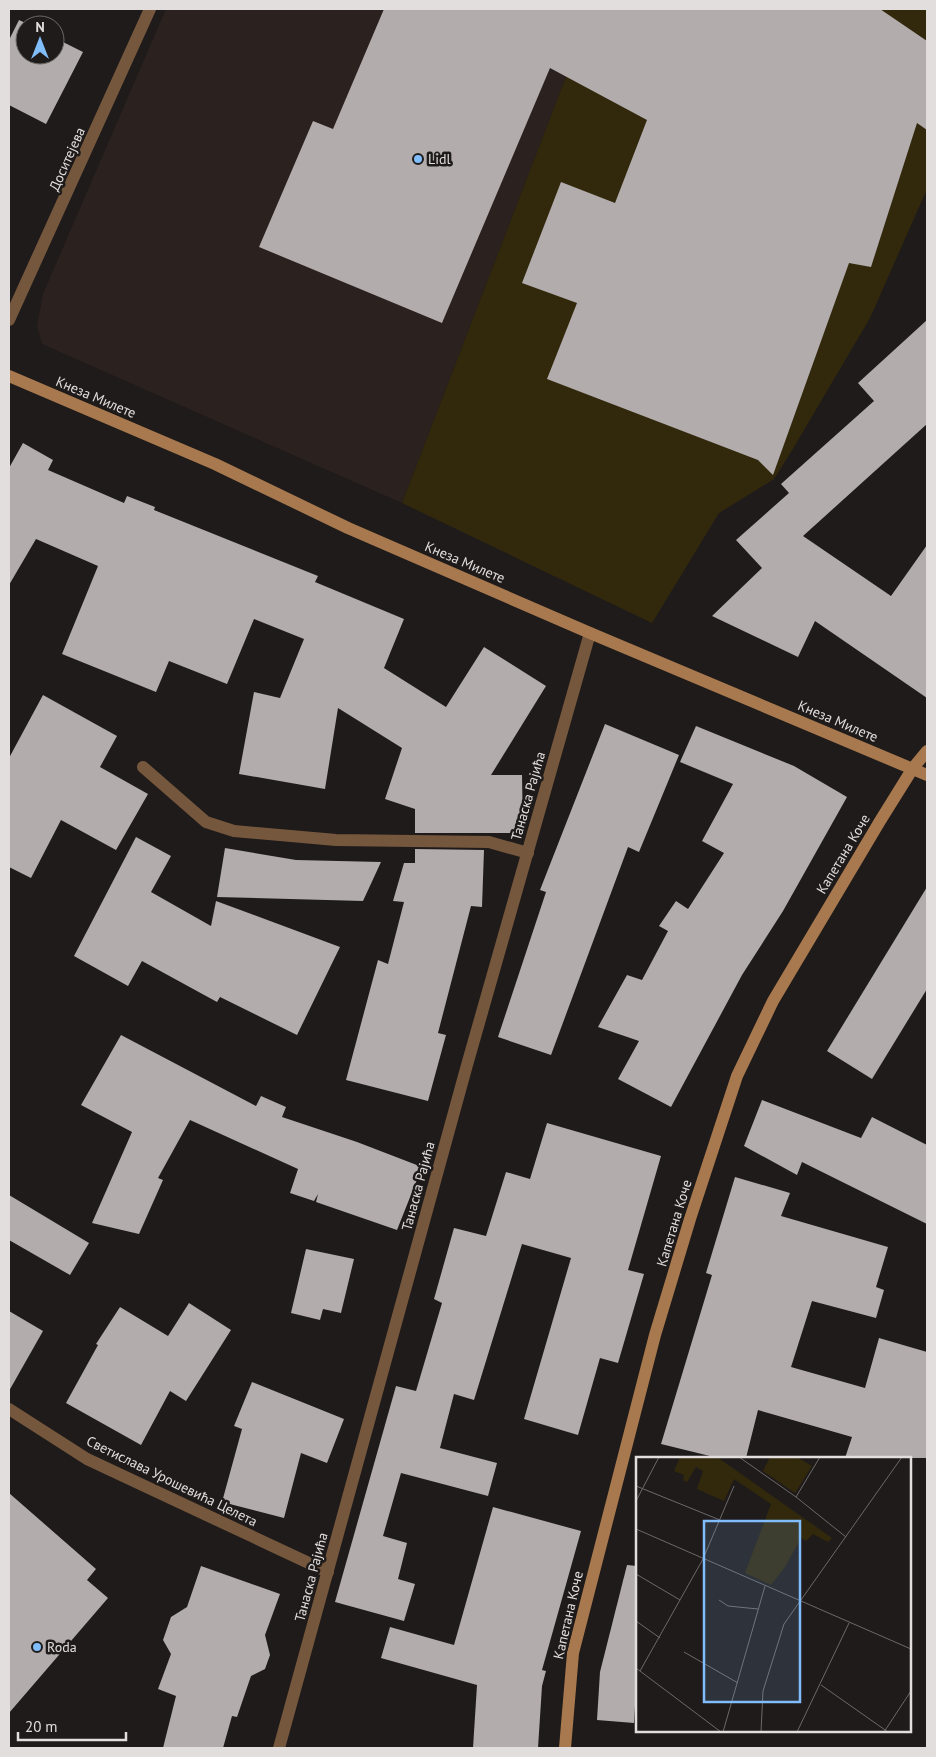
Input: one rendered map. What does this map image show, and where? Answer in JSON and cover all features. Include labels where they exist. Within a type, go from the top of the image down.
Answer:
[{"type":"main road","name":"Кнеза Милете","points":[[9,376],[215,464],[348,528],[590,633],[927,775]]},
{"type":"main road","name":"Капетана Коче","points":[[565,1748],[573,1653],[655,1335],[690,1219],[737,1076],[772,1001],[913,768],[927,751]]},
{"type":"street","name":"Доситејева","points":[[9,320],[150,9]]},
{"type":"street","name":"Танаска Рајића","points":[[279,1748],[590,633]]},
{"type":"street","points":[[143,766],[206,822],[234,831],[336,840],[489,842],[528,853]]},
{"type":"street","name":"Светислава Урошевића Целета","points":[[9,1409],[87,1459],[328,1572]]},
{"type":"shaded area","points":[[166,9],[592,9],[402,503],[42,344],[37,326],[43,294]]},
{"type":"shaded area","points":[[592,9],[927,9],[927,189],[870,318],[774,479],[719,513],[652,623],[402,503]]},
{"type":"building","points":[[384,9],[880,9],[927,41],[927,130],[917,123],[871,267],[849,263],[773,475],[758,460],[547,379],[577,303],[522,283],[561,182],[615,203],[647,120],[550,68],[442,323],[259,247],[313,121],[333,129]]},
{"type":"building","points":[[15,28],[15,65],[65,65],[65,43],[83,52],[46,124],[9,105],[9,40]]},
{"type":"building","points":[[927,320],[927,424],[803,536],[891,596],[927,545],[927,698],[815,621],[798,657],[712,616],[762,568],[736,540],[789,493],[781,484],[874,401],[858,383]]},
{"type":"building","points":[[23,443],[53,460],[48,470],[124,503],[127,496],[155,507],[154,510],[318,576],[315,582],[404,619],[384,668],[446,707],[484,647],[546,686],[491,775],[522,775],[523,833],[415,833],[415,809],[385,799],[402,748],[338,708],[325,789],[239,774],[254,692],[280,698],[304,639],[254,619],[227,684],[169,661],[156,692],[62,654],[98,566],[36,539],[9,585],[9,468]]},
{"type":"building","points":[[43,695],[117,736],[100,767],[148,794],[116,850],[61,820],[31,878],[9,867],[9,758]]},
{"type":"building","points":[[605,724],[679,755],[639,852],[628,847],[551,1055],[498,1037],[546,892],[540,890]]},
{"type":"building","points":[[696,726],[794,766],[847,797],[783,911],[742,975],[671,1107],[618,1079],[639,1041],[598,1027],[627,975],[642,980],[668,931],[659,926],[676,901],[688,909],[724,853],[702,841],[733,784],[680,762]]},
{"type":"building","points":[[136,837],[171,856],[151,892],[211,926],[216,901],[340,947],[297,1035],[220,997],[217,1002],[142,961],[128,986],[74,956]]},
{"type":"building","points":[[225,848],[296,860],[381,862],[363,901],[217,897]]},
{"type":"building","points":[[415,849],[484,850],[482,907],[471,906],[438,1033],[446,1035],[428,1101],[346,1080],[378,960],[388,964],[404,902],[393,901],[404,863],[415,863]]},
{"type":"building","points":[[927,887],[927,989],[872,1079],[827,1051]]},
{"type":"building","points":[[121,1035],[256,1106],[261,1096],[286,1107],[282,1117],[357,1142],[422,1167],[397,1230],[316,1202],[318,1194],[314,1201],[290,1193],[298,1169],[190,1120],[158,1178],[163,1180],[139,1234],[92,1223],[132,1132],[81,1105]]},
{"type":"building","points":[[762,1100],[861,1138],[872,1117],[927,1145],[927,1224],[802,1162],[797,1175],[744,1146]]},
{"type":"building","points":[[547,1123],[661,1156],[628,1270],[644,1274],[618,1363],[600,1358],[578,1435],[524,1419],[571,1258],[522,1244],[474,1400],[454,1394],[440,1448],[497,1463],[488,1496],[401,1473],[383,1536],[407,1543],[398,1579],[415,1584],[404,1621],[335,1602],[396,1386],[416,1391],[442,1303],[434,1299],[454,1228],[486,1236],[506,1172],[530,1179]]},
{"type":"building","points":[[735,1177],[790,1193],[781,1216],[888,1247],[876,1287],[884,1290],[876,1318],[812,1301],[791,1367],[865,1388],[879,1338],[927,1352],[927,1458],[845,1457],[852,1437],[758,1410],[746,1457],[714,1457],[661,1444],[712,1275],[706,1273]]},
{"type":"building","points":[[9,1195],[89,1243],[70,1275],[9,1240]]},
{"type":"building","points":[[306,1249],[354,1259],[341,1313],[323,1309],[320,1320],[291,1313]]},
{"type":"building","points":[[189,1303],[231,1330],[186,1401],[170,1391],[141,1445],[66,1403],[98,1345],[96,1344],[120,1307],[168,1336]]},
{"type":"building","points":[[9,1311],[43,1331],[9,1391]]},
{"type":"building","points":[[252,1382],[344,1419],[327,1463],[301,1453],[284,1518],[222,1502],[242,1429],[234,1426]]},
{"type":"building","name":"Roda","points":[[9,1493],[96,1569],[87,1580],[108,1598],[9,1713]]},
{"type":"building","points":[[493,1507],[581,1531],[542,1670],[546,1671],[542,1686],[538,1748],[473,1748],[477,1685],[381,1658],[390,1627],[454,1645]]},
{"type":"building","points":[[627,1565],[636,1566],[636,1689],[634,1723],[597,1720],[600,1672]]},
{"type":"building","points":[[201,1566],[280,1594],[265,1635],[270,1655],[265,1669],[251,1676],[237,1717],[232,1716],[223,1748],[163,1748],[176,1696],[158,1689],[171,1654],[163,1640],[171,1617],[187,1607]]},
{"type":"place","name":"Lidl","points":[[418,159]]},
{"type":"place","name":"Roda","points":[[37,1647]]}]
